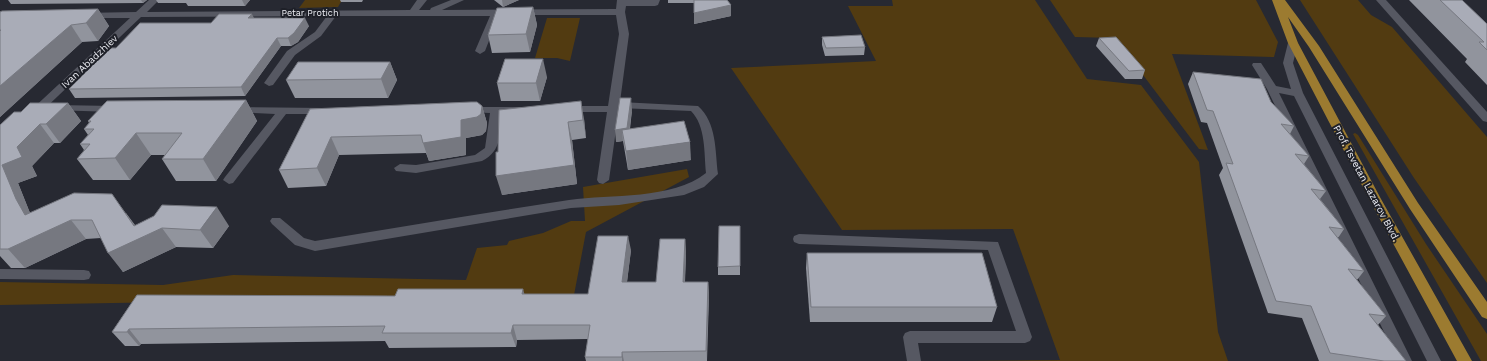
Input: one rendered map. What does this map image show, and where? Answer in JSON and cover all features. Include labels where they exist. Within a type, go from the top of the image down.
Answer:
[{"type":"main road","name":"Prof. Tsvetan Lazarov Blvd.","points":[[1277,0],[1292,43],[1465,361]]},
{"type":"main road","points":[[1280,0],[1314,46],[1414,206],[1487,313]]},
{"type":"street","name":"Ivan Abadzhiev","points":[[22,124],[154,0]]},
{"type":"street","points":[[413,13],[422,0]]},
{"type":"street","points":[[427,13],[459,0]]},
{"type":"street","name":"Petar Protich","points":[[77,15],[496,12],[655,3],[656,0]]},
{"type":"street","points":[[1380,0],[1487,119]]},
{"type":"street","points":[[603,180],[624,34],[621,5]]},
{"type":"street","points":[[480,51],[496,12]]},
{"type":"street","points":[[268,83],[291,52],[318,34],[334,13]]},
{"type":"street","points":[[1292,43],[1288,63],[1298,93],[1434,361]]},
{"type":"street","points":[[86,52],[99,52]]},
{"type":"street","points":[[1257,65],[1272,89],[1405,361]]},
{"type":"street","points":[[1272,89],[1298,93]]},
{"type":"street","points":[[276,221],[300,242],[315,246],[571,204],[619,201],[684,192],[700,184],[712,174],[705,121],[700,112],[694,108],[614,107],[551,109]]},
{"type":"street","points":[[39,108],[126,109]]},
{"type":"street","points":[[229,110],[336,110]]},
{"type":"street","points":[[460,110],[536,110]]},
{"type":"street","points":[[400,168],[416,169],[478,158],[486,154],[491,149],[496,110]]},
{"type":"street","points":[[229,180],[283,111]]},
{"type":"street","points":[[800,239],[993,245],[1025,337],[910,337],[914,361]]},
{"type":"street","points":[[0,274],[84,275]]},
{"type":"shaded area","points":[[305,0],[342,0],[338,7],[299,8]]},
{"type":"shaded area","points":[[892,0],[1035,0],[1087,79],[1141,85],[1199,162],[1218,332],[1228,361],[967,361],[1060,360],[1013,229],[842,230],[731,68],[876,61],[848,6],[893,6]]},
{"type":"shaded area","points":[[1050,0],[1256,0],[1278,42],[1274,57],[1172,54],[1208,150],[1199,149],[1115,38],[1075,37]]},
{"type":"shaded area","points":[[1300,0],[1358,0],[1371,15],[1392,27],[1487,137],[1487,283],[1414,178]]},
{"type":"shaded area","points":[[547,18],[580,18],[570,61],[557,58],[535,58]]},
{"type":"shaded area","points":[[1355,133],[1358,135],[1426,244],[1487,334],[1487,361],[1481,361],[1353,134]]},
{"type":"shaded area","points":[[687,169],[689,177],[586,232],[574,295],[0,305],[0,282],[163,285],[233,275],[466,280],[477,248],[507,245],[509,241],[543,233],[571,221],[585,221],[583,187]]},
{"type":"building","points":[[694,0],[727,0],[731,5],[694,13]]},
{"type":"building","points":[[1440,0],[1462,0],[1487,24],[1487,50],[1479,42],[1484,42]]},
{"type":"building","points":[[533,7],[526,34],[488,35],[497,8]]},
{"type":"building","points":[[98,9],[86,23],[71,25],[0,86],[0,12]]},
{"type":"building","points":[[219,14],[252,14],[248,18],[305,18],[294,33],[288,38],[277,38],[241,87],[69,89],[110,48],[116,48],[140,23],[211,23]]},
{"type":"building","points":[[861,35],[865,47],[826,48],[822,37]]},
{"type":"building","points":[[1116,37],[1145,70],[1129,71],[1099,38]]},
{"type":"building","points":[[505,59],[543,59],[536,83],[497,83]]},
{"type":"building","points":[[298,62],[390,62],[381,79],[286,80]]},
{"type":"building","points":[[1193,72],[1261,79],[1271,102],[1294,126],[1281,124],[1309,156],[1295,154],[1326,191],[1311,189],[1344,229],[1329,227],[1364,271],[1348,269],[1386,316],[1369,314],[1406,361],[1384,361],[1330,353],[1311,306],[1276,301],[1226,163],[1233,164],[1213,111],[1207,110]]},
{"type":"building","points":[[620,98],[631,98],[627,128],[615,130]]},
{"type":"building","points":[[246,100],[203,159],[162,159],[182,133],[136,133],[115,158],[77,159],[90,144],[80,144],[94,129],[84,129],[91,121],[88,121],[107,101]]},
{"type":"building","points":[[581,101],[583,120],[568,122],[574,165],[496,176],[499,110]]},
{"type":"building","points":[[477,102],[482,106],[481,114],[477,117],[461,120],[461,137],[423,143],[421,135],[331,137],[317,168],[279,170],[310,109]]},
{"type":"building","points":[[30,103],[68,103],[46,124],[40,124],[17,147],[22,157],[2,165],[16,199],[25,215],[74,193],[112,194],[134,226],[154,216],[162,205],[217,207],[200,230],[162,228],[108,253],[92,220],[71,220],[8,249],[0,249],[0,125],[14,112],[21,112]]},
{"type":"building","points":[[684,121],[690,142],[626,151],[622,130]]},
{"type":"building","points":[[719,226],[740,226],[740,266],[718,267]]},
{"type":"building","points":[[598,236],[628,236],[622,282],[656,282],[660,239],[685,239],[683,282],[708,282],[706,351],[622,352],[622,357],[585,357],[590,325],[513,325],[511,333],[382,333],[385,326],[129,329],[127,332],[112,332],[137,295],[395,296],[398,289],[523,289],[522,294],[588,294]]},
{"type":"building","points":[[807,253],[982,253],[997,307],[811,307]]}]
